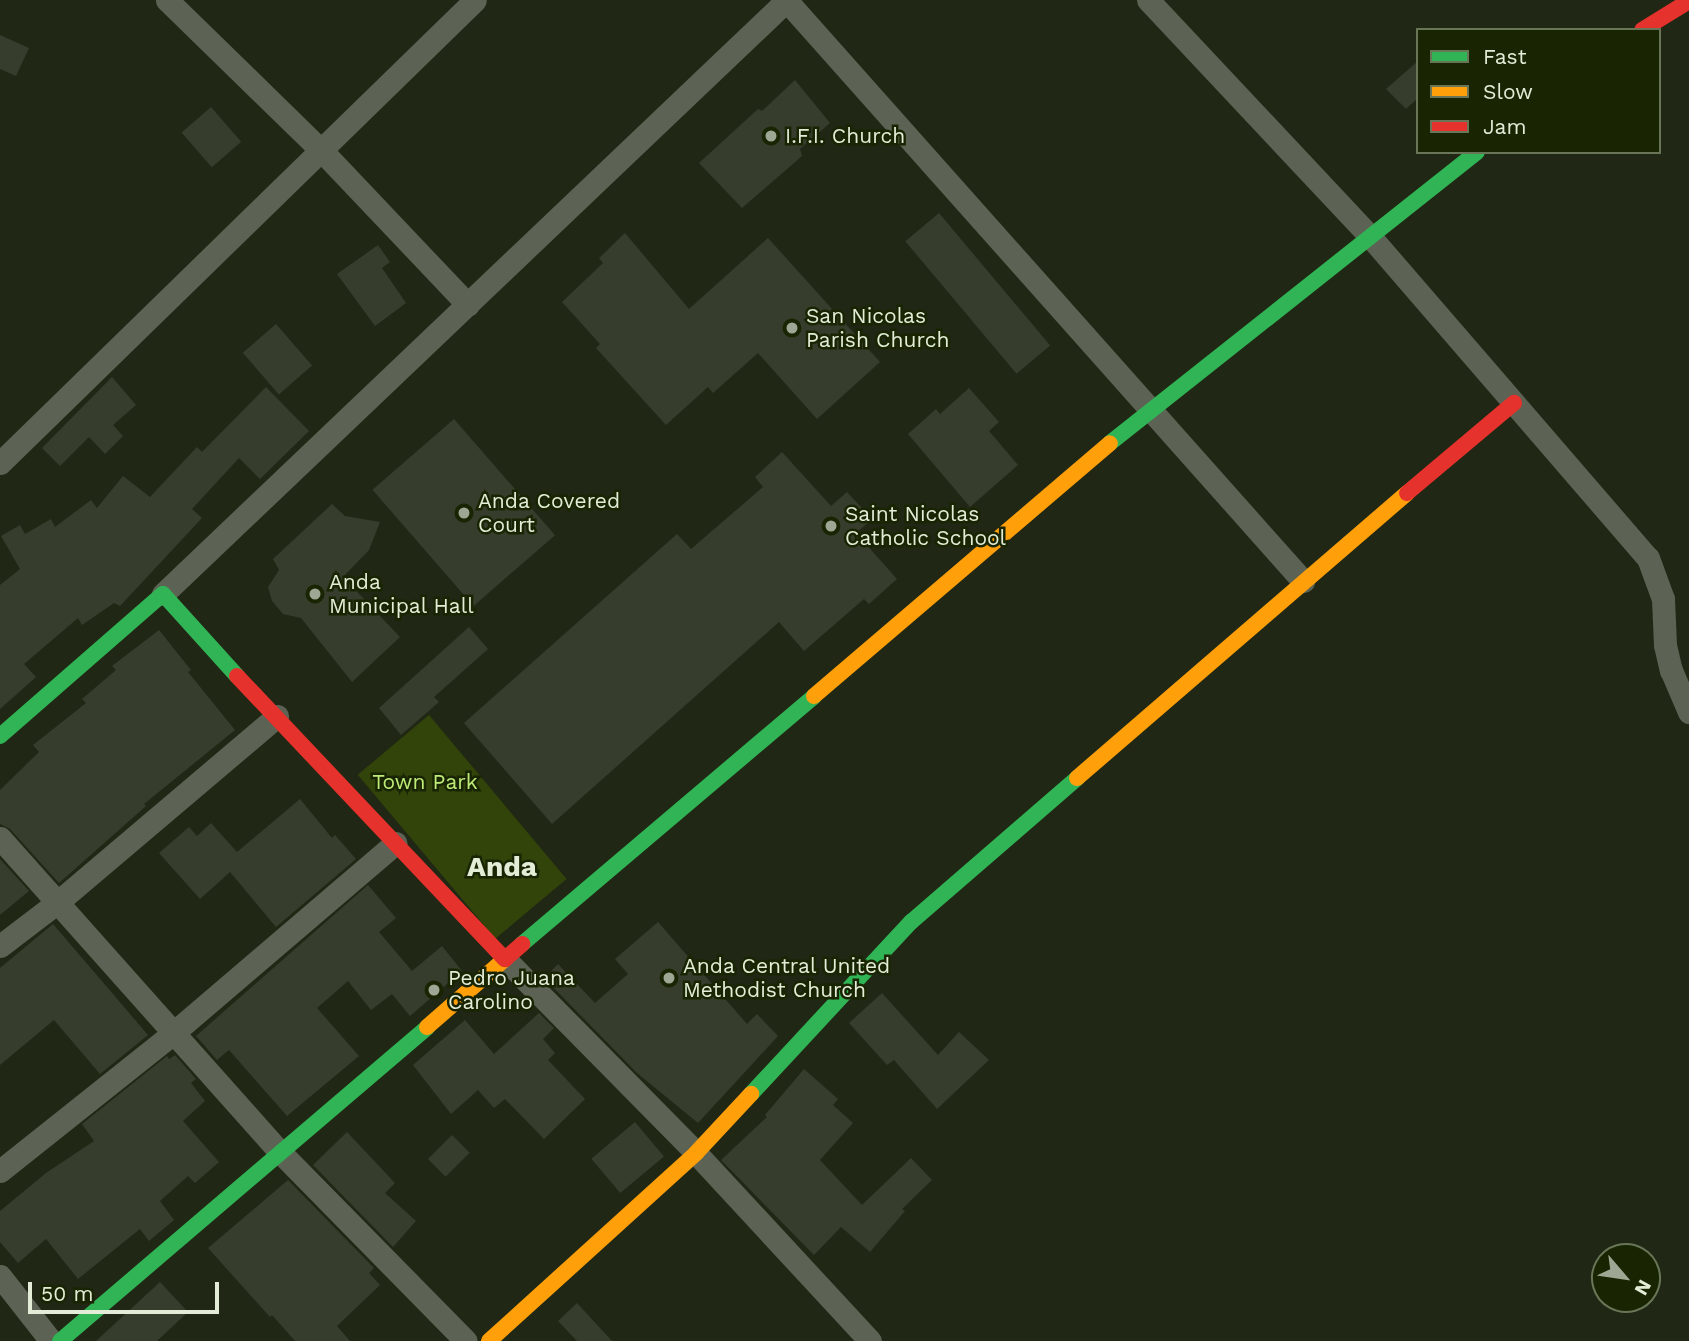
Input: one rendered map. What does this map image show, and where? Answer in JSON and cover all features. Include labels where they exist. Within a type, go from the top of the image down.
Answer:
[{"type":"main road","points":[[1645,28],[1689,1]]},
{"type":"main road","points":[[60,1341],[282,1154],[505,959],[1147,410],[1368,234],[1474,154]]},
{"type":"main road","points":[[489,1341],[696,1153],[911,922],[1303,581],[1514,403]]},
{"type":"main road","points":[[0,736],[163,594],[213,651],[505,959]]},
{"type":"street","points":[[167,0],[321,151],[468,305]]},
{"type":"street","points":[[0,463],[475,0]]},
{"type":"street","points":[[163,594],[787,0],[1147,410],[1303,581]]},
{"type":"street","points":[[1148,0],[1368,234],[1648,558],[1663,598],[1665,645],[1671,670],[1689,712]]},
{"type":"street","points":[[0,946],[58,901],[276,716]]},
{"type":"street","points":[[0,838],[172,1034],[282,1154],[466,1341]]},
{"type":"street","points":[[0,1171],[172,1034],[396,843]]},
{"type":"street","points":[[505,959],[696,1153],[870,1341]]},
{"type":"street","points":[[0,1276],[51,1341]]},
{"type":"green space","name":"Town Park","points":[[429,715],[567,879],[495,939],[358,775]]},
{"type":"building","points":[[0,35],[29,48],[16,76],[0,69]]},
{"type":"building","points":[[1416,63],[1416,100],[1406,109],[1386,89]]},
{"type":"building","name":"I.F.I. Church","points":[[795,80],[830,123],[800,149],[802,156],[742,208],[699,163],[758,109],[762,111]]},
{"type":"building","points":[[211,107],[241,142],[212,167],[182,133]]},
{"type":"building","points":[[939,213],[1050,346],[1016,374],[905,241]]},
{"type":"building","points":[[625,233],[689,309],[768,238],[880,362],[817,419],[758,353],[713,393],[708,387],[666,425],[596,348],[600,344],[562,302],[603,263],[599,258]]},
{"type":"building","points":[[378,245],[390,262],[382,268],[406,303],[375,326],[337,274]]},
{"type":"building","points":[[276,324],[312,366],[279,394],[243,353]]},
{"type":"building","points":[[112,377],[136,405],[113,425],[123,436],[105,454],[89,437],[60,466],[42,448]]},
{"type":"building","points":[[266,387],[309,431],[260,479],[239,458],[192,509],[202,518],[120,606],[114,603],[82,625],[78,618],[24,664],[36,677],[0,709],[0,585],[20,569],[1,536],[20,525],[25,534],[51,519],[55,527],[91,500],[97,508],[123,476],[150,497],[197,447],[202,452]]},
{"type":"building","points":[[969,388],[999,422],[989,431],[1018,465],[970,507],[908,434],[936,409],[940,414]]},
{"type":"building","name":"Anda Covered Court","points":[[454,419],[555,535],[474,606],[372,490]]},
{"type":"building","points":[[782,452],[831,506],[847,492],[872,519],[856,533],[897,579],[869,604],[864,599],[804,651],[779,622],[552,824],[464,723],[677,534],[691,549],[763,487],[755,477]]},
{"type":"building","name":"Anda Municipal Hall","points":[[332,504],[345,516],[380,522],[369,550],[343,577],[400,637],[352,682],[301,618],[283,614],[272,601],[268,587],[279,570],[273,559]]},
{"type":"building","points":[[469,627],[488,649],[434,697],[439,702],[401,735],[379,708]]},
{"type":"building","points":[[159,630],[191,670],[188,672],[235,730],[144,804],[146,806],[59,883],[10,829],[0,824],[0,790],[39,752],[33,745],[86,703],[82,699],[116,670],[112,666]]},
{"type":"building","points":[[300,799],[332,838],[335,835],[356,859],[276,927],[230,872],[200,899],[159,853],[189,827],[197,836],[211,823],[237,852]]},
{"type":"building","points":[[0,859],[29,891],[0,915]]},
{"type":"building","points":[[368,885],[396,918],[379,932],[412,971],[442,946],[462,971],[410,1016],[392,994],[371,1010],[348,981],[317,1008],[359,1056],[287,1116],[229,1050],[217,1060],[196,1036]]},
{"type":"building","points":[[658,922],[747,1024],[757,1014],[778,1036],[698,1123],[637,1073],[544,978],[558,964],[595,1003],[628,974],[615,959]]},
{"type":"building","points":[[53,924],[148,1035],[100,1074],[54,1020],[0,1065],[0,968]]},
{"type":"building","points":[[882,993],[938,1055],[959,1032],[989,1060],[937,1109],[894,1060],[887,1065],[849,1023]]},
{"type":"building","points":[[539,1013],[554,1028],[543,1039],[555,1053],[548,1060],[585,1099],[544,1139],[505,1099],[494,1108],[478,1090],[451,1114],[413,1065],[465,1020],[494,1054]]},
{"type":"building","points":[[175,1055],[196,1079],[191,1083],[205,1101],[183,1121],[219,1162],[195,1183],[188,1176],[160,1201],[174,1220],[149,1241],[140,1229],[78,1279],[46,1239],[18,1263],[0,1242],[0,1211],[46,1173],[94,1141],[82,1124],[167,1056],[169,1059]]},
{"type":"building","points":[[804,1069],[838,1099],[833,1105],[853,1123],[820,1160],[862,1205],[911,1158],[932,1180],[902,1209],[905,1211],[870,1252],[841,1227],[814,1255],[721,1160],[767,1117],[765,1115]]},
{"type":"building","points":[[635,1122],[664,1156],[620,1193],[591,1159]]},
{"type":"building","points":[[347,1132],[395,1183],[385,1193],[416,1221],[393,1247],[313,1165]]},
{"type":"building","points":[[452,1135],[470,1153],[446,1177],[428,1159]]},
{"type":"building","points":[[288,1180],[374,1268],[369,1273],[380,1285],[337,1326],[350,1341],[295,1341],[208,1248]]},
{"type":"building","points":[[160,1282],[188,1312],[157,1341],[96,1341]]},
{"type":"building","points":[[577,1303],[612,1341],[577,1341],[558,1321]]},
{"type":"traffic: fast","points":[[1110,443],[1474,154]]},
{"type":"traffic: fast","points":[[0,736],[163,594],[237,676]]},
{"type":"traffic: fast","points":[[522,944],[814,696]]},
{"type":"traffic: fast","points":[[751,1094],[911,922],[1077,778]]},
{"type":"traffic: fast","points":[[60,1341],[427,1027]]},
{"type":"traffic: slow","points":[[814,696],[1110,443]]},
{"type":"traffic: slow","points":[[1077,778],[1407,493]]},
{"type":"traffic: slow","points":[[427,1027],[505,959]]},
{"type":"traffic: slow","points":[[489,1341],[696,1153],[751,1094]]},
{"type":"traffic: jam","points":[[1645,28],[1689,1]]},
{"type":"traffic: jam","points":[[1407,493],[1514,403]]},
{"type":"traffic: jam","points":[[237,676],[505,959],[522,944]]},
{"type":"place","name":"I.F.I. Church","points":[[771,136]]},
{"type":"place","name":"San Nicolas Parish Church","points":[[792,328]]},
{"type":"place","name":"Anda Covered Court","points":[[464,513]]},
{"type":"place","name":"Saint Nicolas Catholic School","points":[[831,526]]},
{"type":"place","name":"Anda Municipal Hall","points":[[315,594]]},
{"type":"place","name":"Anda Central United Methodist Church","points":[[669,978]]},
{"type":"place","name":"Pedro Juana Carolino","points":[[434,990]]},
{"type":"district","name":"Anda","points":[[502,867]]}]
